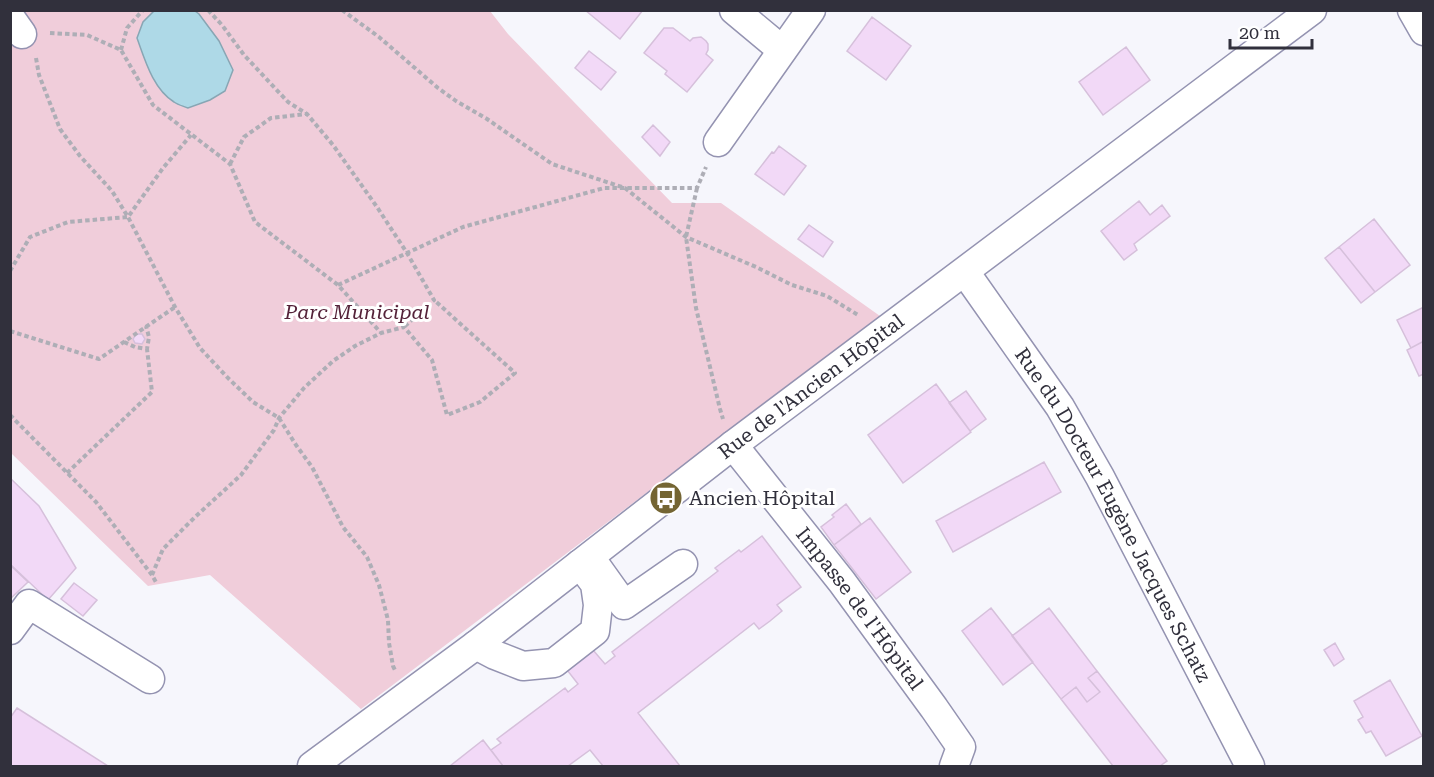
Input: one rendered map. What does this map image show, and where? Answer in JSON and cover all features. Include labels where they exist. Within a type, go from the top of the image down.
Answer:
[{"type":"street","points":[[734,10],[782,50]]},
{"type":"street","points":[[718,142],[811,10]]},
{"type":"street","name":"Rue de l'Ancien Hôpital","points":[[312,766],[476,645],[733,445],[1312,10]]},
{"type":"street","points":[[1412,10],[1424,31]]},
{"type":"street","name":"Rue du Docteur Eugène Jacques Schatz","points":[[965,272],[1060,407],[1100,477],[1250,766]]},
{"type":"street","name":"Impasse de l'Hôpital","points":[[733,445],[842,582],[934,708],[957,757]]},
{"type":"street","points":[[585,560],[624,605],[683,564]]},
{"type":"street","points":[[476,645],[495,656],[523,666],[554,663],[596,631],[598,605],[595,584],[585,560]]},
{"type":"street","points":[[10,630],[29,604],[150,679]]},
{"type":"path","points":[[121,50],[127,28],[143,10]]},
{"type":"path","points":[[208,10],[251,63],[288,102],[307,114],[333,145],[407,253],[434,300],[515,373],[480,402],[447,415],[432,360],[404,327]]},
{"type":"path","points":[[342,10],[380,37],[438,88],[552,164],[625,188],[686,237],[792,285],[827,296],[859,316],[877,337]]},
{"type":"path","points":[[381,333],[338,285],[255,222],[230,164],[153,105],[121,50],[87,34],[54,32],[23,36],[60,129],[80,156],[112,191],[200,348],[253,402],[279,418],[312,467],[343,527],[367,557],[379,585],[388,620],[393,666],[409,694]]},
{"type":"path","points":[[230,164],[244,137],[271,118],[307,114]]},
{"type":"path","points":[[10,271],[30,237],[68,222],[128,217],[163,168],[191,135]]},
{"type":"path","points":[[718,142],[697,188],[686,237],[696,308],[720,409],[733,445]]},
{"type":"path","points":[[338,285],[463,226],[604,188],[697,188]]},
{"type":"path","points":[[152,576],[164,549],[241,475],[274,430],[279,418],[304,388],[333,361],[355,346],[381,333],[404,327],[434,300]]},
{"type":"path","points":[[10,330],[99,359],[175,307]]},
{"type":"path","points":[[67,472],[152,392],[147,349],[149,337],[146,326]]},
{"type":"path","points":[[123,342],[147,349]]},
{"type":"path","points":[[10,415],[96,502],[157,585]]},
{"type":"green space","name":"Parc Municipal","points":[[25,11],[490,11],[508,34],[672,203],[721,203],[880,316],[361,709],[210,575],[148,586],[11,453],[10,18]]},
{"type":"water","points":[[154,11],[195,11],[199,14],[219,41],[233,70],[225,91],[210,100],[188,108],[176,103],[160,90],[137,38],[143,22]]},
{"type":"building","points":[[585,10],[643,10],[620,39]]},
{"type":"building","points":[[872,17],[911,46],[886,80],[847,51]]},
{"type":"building","points":[[664,28],[673,28],[690,41],[701,37],[708,44],[706,54],[713,60],[687,92],[665,74],[667,71],[644,53]]},
{"type":"building","points":[[1126,47],[1150,80],[1103,115],[1079,82]]},
{"type":"building","points":[[589,51],[616,72],[601,90],[575,68]]},
{"type":"building","points":[[653,125],[670,142],[660,156],[642,137]]},
{"type":"building","points":[[779,146],[806,166],[784,195],[755,174]]},
{"type":"building","points":[[1139,201],[1150,215],[1162,205],[1170,216],[1134,244],[1137,250],[1124,260],[1101,231]]},
{"type":"building","points":[[1374,219],[1410,265],[1375,292],[1339,247]]},
{"type":"building","points":[[809,225],[833,242],[823,257],[798,239]]},
{"type":"building","points":[[1339,247],[1375,292],[1361,303],[1325,258]]},
{"type":"building","points":[[1424,307],[1424,341],[1411,348],[1397,320]]},
{"type":"building","points":[[136,334],[142,334],[145,339],[142,344],[135,343],[133,339]]},
{"type":"building","points":[[1424,341],[1424,374],[1419,376],[1407,350]]},
{"type":"building","points":[[936,384],[971,432],[903,483],[868,435]]},
{"type":"building","points":[[966,391],[986,419],[970,431],[949,403]]},
{"type":"building","points":[[1044,462],[1061,492],[953,552],[936,521]]},
{"type":"building","points":[[10,478],[39,506],[76,568],[48,600],[10,564]]},
{"type":"building","points":[[846,504],[861,524],[834,545],[821,527]]},
{"type":"building","points":[[870,518],[911,572],[876,599],[834,545]]},
{"type":"building","points":[[762,536],[801,587],[777,605],[782,611],[770,621],[759,629],[754,623],[638,713],[680,766],[603,766],[590,750],[568,766],[503,766],[491,750],[501,743],[497,739],[565,688],[568,692],[578,684],[567,670],[593,650],[605,664],[615,656],[612,652],[718,571],[715,568]]},
{"type":"building","points":[[10,565],[28,582],[10,599]]},
{"type":"building","points":[[74,583],[97,600],[83,616],[61,599]]},
{"type":"building","points":[[991,608],[1033,662],[1003,685],[962,631]]},
{"type":"building","points":[[1049,608],[1097,671],[1088,678],[1100,692],[1087,702],[1076,687],[1061,699],[1012,636]]},
{"type":"building","points":[[1335,643],[1344,659],[1334,666],[1324,650]]},
{"type":"building","points":[[1097,671],[1167,761],[1160,766],[1113,766],[1061,699],[1076,687],[1087,702],[1100,692],[1088,678]]},
{"type":"building","points":[[1390,680],[1422,736],[1386,756],[1371,731],[1366,733],[1358,720],[1363,717],[1354,701]]},
{"type":"building","points":[[17,708],[108,766],[10,766],[10,718]]},
{"type":"building","points":[[483,740],[503,766],[450,766]]},
{"type":"place","name":"Ancien Hôpital","points":[[666,498]]}]
